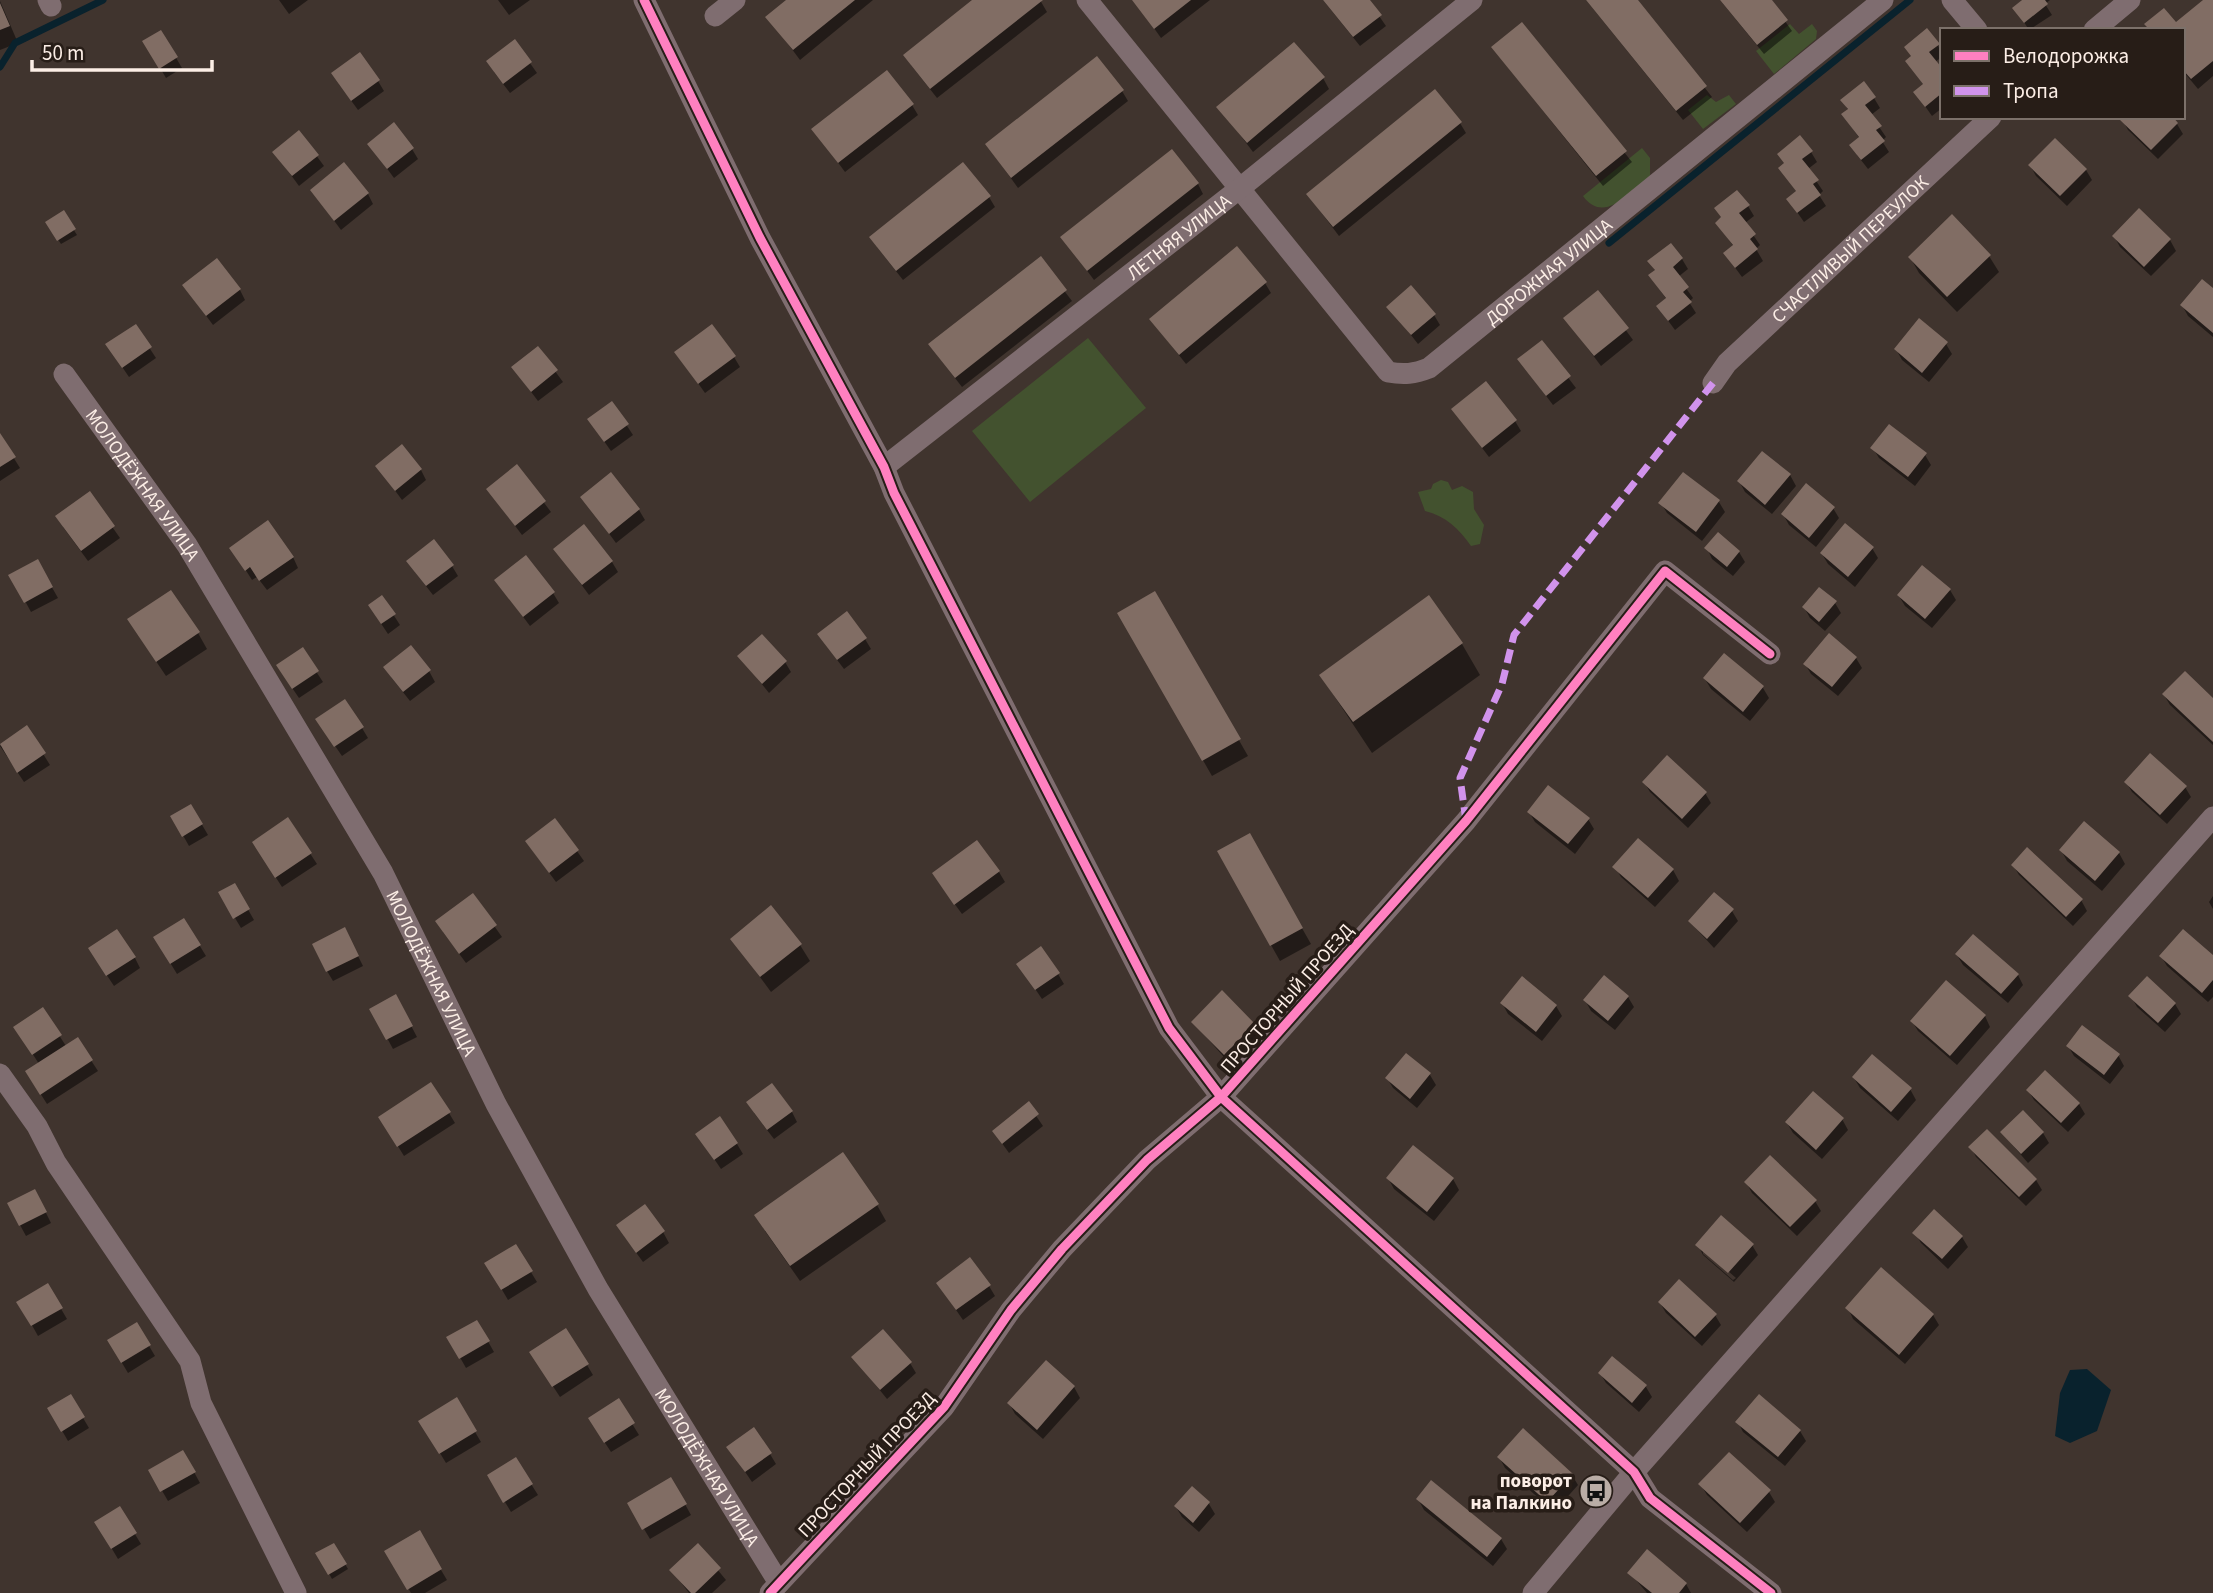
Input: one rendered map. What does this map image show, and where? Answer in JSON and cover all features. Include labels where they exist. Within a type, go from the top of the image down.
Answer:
[{"type":"street","points":[[644,0],[760,238],[884,467],[894,493],[1169,1028],[1222,1097],[1634,1472],[1650,1498],[1771,1593]]},
{"type":"street","points":[[715,16],[735,0]]},
{"type":"street","points":[[1087,0],[1239,189]]},
{"type":"street","name":"ЛЕТНЯЯ УЛИЦА","points":[[884,467],[1239,189],[1472,0]]},
{"type":"street","name":"ДОРОЖНАЯ УЛИЦА","points":[[1239,189],[1388,372],[1412,374],[1430,369],[1883,0]]},
{"type":"street","points":[[1952,0],[1975,28]]},
{"type":"street","points":[[2096,28],[2130,0]]},
{"type":"street","name":"СЧАСТЛИВЫЙ ПЕРЕУЛОК","points":[[1713,383],[1727,363],[1989,119]]},
{"type":"street","name":"МОЛОДЁЖНАЯ УЛИЦА","points":[[64,374],[187,545],[376,861],[496,1104],[592,1278],[775,1588]]},
{"type":"street","name":"ПРОСТОРНЫЙ ПРОЕЗД","points":[[775,1588],[944,1408],[1010,1310],[1062,1249],[1147,1160],[1222,1097],[1466,821],[1665,570],[1769,654]]},
{"type":"street","points":[[1534,1593],[1634,1472],[2213,817]]},
{"type":"street","points":[[0,1074],[37,1126],[56,1163],[190,1361],[201,1404],[296,1593]]},
{"type":"green space","points":[[1790,24],[1799,34],[1812,24],[1817,31],[1816,39],[1774,74],[1756,51]]},
{"type":"green space","points":[[1707,95],[1716,102],[1729,95],[1736,104],[1703,129],[1688,110]]},
{"type":"green space","points":[[1642,148],[1650,158],[1650,176],[1626,197],[1608,207],[1600,207],[1591,204],[1583,196]]},
{"type":"green space","points":[[1088,338],[1146,408],[1030,502],[972,431]]},
{"type":"green space","points":[[1441,480],[1448,482],[1452,490],[1462,486],[1473,492],[1474,509],[1484,525],[1480,544],[1471,546],[1451,524],[1425,511],[1418,492],[1431,489],[1433,484]]},
{"type":"water","points":[[2087,1369],[2111,1390],[2097,1431],[2070,1443],[2055,1436],[2060,1393],[2070,1370]]},
{"type":"building","points":[[786,0],[855,0],[793,50],[765,17]]},
{"type":"building","points":[[972,0],[1043,0],[930,89],[903,55]]},
{"type":"building","points":[[1132,0],[1191,0],[1154,29]]},
{"type":"building","points":[[1323,0],[1370,0],[1382,15],[1353,37]]},
{"type":"building","points":[[1586,0],[1638,0],[1707,86],[1676,111]]},
{"type":"building","points":[[1720,0],[1772,0],[1788,20],[1757,45]]},
{"type":"building","points":[[2022,0],[2045,0],[2048,4],[2024,23],[2012,8]]},
{"type":"building","points":[[2203,0],[2213,0],[2213,61],[2191,79],[2185,72],[2185,28],[2148,28],[2144,24],[2164,8],[2176,22]]},
{"type":"building","points":[[0,3],[10,26],[0,30]]},
{"type":"building","points":[[1522,22],[1627,151],[1596,176],[1491,47]]},
{"type":"building","points":[[1927,28],[1940,44],[1929,52],[1940,66],[1940,95],[1925,107],[1913,92],[1923,84],[1905,61],[1911,56],[1904,47]]},
{"type":"building","points":[[161,30],[178,57],[159,69],[142,41]]},
{"type":"building","points":[[515,39],[532,62],[503,84],[486,61]]},
{"type":"building","points":[[1294,42],[1325,77],[1247,143],[1216,107]]},
{"type":"building","points":[[360,52],[380,80],[351,101],[331,73]]},
{"type":"building","points":[[1097,56],[1124,90],[1011,178],[985,144]]},
{"type":"building","points":[[887,70],[914,104],[838,163],[811,129]]},
{"type":"building","points":[[1864,81],[1876,97],[1865,105],[1882,126],[1876,130],[1885,141],[1861,160],[1849,145],[1859,137],[1841,114],[1848,109],[1840,100]]},
{"type":"building","points":[[1435,89],[1462,122],[1333,227],[1306,194]]},
{"type":"building","points":[[2119,119],[2175,119],[2178,123],[2151,150]]},
{"type":"building","points":[[394,122],[414,148],[387,169],[367,144]]},
{"type":"building","points":[[299,130],[319,155],[292,176],[272,152]]},
{"type":"building","points":[[1800,135],[1813,151],[1802,159],[1819,180],[1813,184],[1821,195],[1797,213],[1786,199],[1796,191],[1778,168],[1784,163],[1777,154]]},
{"type":"building","points":[[2055,138],[2087,169],[2060,196],[2028,165]]},
{"type":"building","points":[[1172,149],[1199,183],[1087,271],[1060,237]]},
{"type":"building","points":[[344,162],[369,193],[334,221],[310,190]]},
{"type":"building","points":[[963,162],[991,196],[896,271],[869,237]]},
{"type":"building","points":[[1737,190],[1750,205],[1739,213],[1756,234],[1750,239],[1758,249],[1735,268],[1723,253],[1733,245],[1715,223],[1721,217],[1714,208]]},
{"type":"building","points":[[2139,208],[2171,239],[2144,267],[2112,236]]},
{"type":"building","points":[[64,210],[76,229],[57,241],[45,222]]},
{"type":"building","points":[[1952,214],[1991,255],[1947,297],[1908,257]]},
{"type":"building","points":[[1671,243],[1683,258],[1673,267],[1689,287],[1683,292],[1692,302],[1668,321],[1656,306],[1666,298],[1648,275],[1655,270],[1647,261]]},
{"type":"building","points":[[1237,246],[1267,282],[1179,355],[1149,319]]},
{"type":"building","points":[[1041,256],[1067,290],[955,378],[928,344]]},
{"type":"building","points":[[217,258],[241,289],[206,316],[182,285]]},
{"type":"building","points":[[2202,279],[2213,288],[2213,333],[2180,305]]},
{"type":"building","points":[[1411,285],[1436,314],[1411,335],[1386,307]]},
{"type":"building","points":[[1598,290],[1629,328],[1594,356],[1563,318]]},
{"type":"building","points":[[1919,318],[1948,342],[1922,373],[1894,349]]},
{"type":"building","points":[[136,324],[152,347],[122,368],[105,344]]},
{"type":"building","points":[[712,324],[736,356],[698,384],[674,352]]},
{"type":"building","points":[[1542,340],[1571,376],[1546,396],[1517,359]]},
{"type":"building","points":[[538,346],[558,370],[531,392],[511,367]]},
{"type":"building","points":[[1486,381],[1517,420],[1482,448],[1451,409]]},
{"type":"building","points":[[612,401],[629,424],[604,442],[587,419]]},
{"type":"building","points":[[1889,424],[1927,453],[1908,477],[1870,448]]},
{"type":"building","points":[[0,433],[16,457],[0,467]]},
{"type":"building","points":[[402,444],[422,469],[395,491],[375,466]]},
{"type":"building","points":[[1762,451],[1791,474],[1765,505],[1737,481]]},
{"type":"building","points":[[517,464],[546,501],[515,526],[486,489]]},
{"type":"building","points":[[611,472],[640,509],[609,534],[580,497]]},
{"type":"building","points":[[1683,472],[1720,500],[1696,532],[1658,503]]},
{"type":"building","points":[[1806,483],[1835,507],[1809,538],[1781,514]]},
{"type":"building","points":[[90,491],[115,526],[81,551],[55,516]]},
{"type":"building","points":[[268,520],[294,557],[259,581],[250,567],[245,571],[229,548]]},
{"type":"building","points":[[1845,523],[1874,547],[1848,577],[1820,553]]},
{"type":"building","points":[[584,524],[613,561],[582,585],[553,549]]},
{"type":"building","points":[[1718,532],[1740,551],[1727,567],[1704,548]]},
{"type":"building","points":[[434,539],[454,565],[426,586],[406,561]]},
{"type":"building","points":[[526,555],[555,592],[523,617],[494,580]]},
{"type":"building","points":[[38,559],[53,587],[24,603],[8,575]]},
{"type":"building","points":[[1922,565],[1951,589],[1925,619],[1897,595]]},
{"type":"building","points":[[1819,587],[1837,601],[1819,622],[1802,607]]},
{"type":"building","points":[[171,590],[200,632],[156,662],[127,619]]},
{"type":"building","points":[[1155,591],[1241,739],[1202,761],[1117,613]]},
{"type":"building","points":[[382,595],[396,614],[381,624],[368,605]]},
{"type":"building","points":[[1429,595],[1463,643],[1353,722],[1319,675]]},
{"type":"building","points":[[847,611],[867,638],[837,660],[817,634]]},
{"type":"building","points":[[1829,633],[1857,657],[1832,687],[1803,664]]},
{"type":"building","points":[[762,634],[787,661],[762,684],[737,656]]},
{"type":"building","points":[[411,645],[431,670],[403,692],[383,667]]},
{"type":"building","points":[[303,647],[319,671],[292,689],[276,665]]},
{"type":"building","points":[[1724,653],[1764,686],[1743,712],[1703,678]]},
{"type":"building","points":[[2185,671],[2213,698],[2213,742],[2162,694]]},
{"type":"building","points":[[345,699],[364,727],[334,747],[315,719]]},
{"type":"building","points":[[27,725],[46,753],[17,773],[0,744]]},
{"type":"building","points":[[2150,753],[2187,786],[2160,815],[2124,782]]},
{"type":"building","points":[[1667,755],[1707,792],[1682,819],[1642,782]]},
{"type":"building","points":[[1548,785],[1590,818],[1568,844],[1527,812]]},
{"type":"building","points":[[191,804],[203,824],[182,837],[170,816]]},
{"type":"building","points":[[288,817],[312,853],[275,878],[252,842]]},
{"type":"building","points":[[555,818],[579,850],[549,873],[525,841]]},
{"type":"building","points":[[2084,821],[2120,852],[2095,881],[2059,850]]},
{"type":"building","points":[[1250,833],[1303,928],[1270,946],[1217,851]]},
{"type":"building","points":[[1638,838],[1674,869],[1648,898],[1612,867]]},
{"type":"building","points":[[977,840],[1000,871],[954,905],[932,873]]},
{"type":"building","points":[[2027,847],[2083,899],[2066,917],[2011,865]]},
{"type":"building","points":[[235,883],[250,909],[233,919],[218,892]]},
{"type":"building","points":[[1714,892],[1734,909],[1707,939],[1688,921]]},
{"type":"building","points":[[473,893],[497,925],[459,954],[435,921]]},
{"type":"building","points":[[771,905],[802,944],[760,977],[730,939]]},
{"type":"building","points":[[184,918],[201,945],[170,964],[153,937]]},
{"type":"building","points":[[345,927],[359,956],[326,972],[312,944]]},
{"type":"building","points":[[117,929],[136,957],[106,976],[88,948]]},
{"type":"building","points":[[2183,929],[2213,955],[2213,980],[2202,993],[2159,956]]},
{"type":"building","points":[[1973,934],[2019,974],[2001,994],[1955,954]]},
{"type":"building","points":[[1041,946],[1060,973],[1035,990],[1016,964]]},
{"type":"building","points":[[1604,975],[1629,996],[1608,1021],[1583,1000]]},
{"type":"building","points":[[1522,976],[1557,1005],[1536,1032],[1500,1003]]},
{"type":"building","points":[[2147,976],[2176,1003],[2158,1023],[2128,996]]},
{"type":"building","points":[[1946,980],[1986,1015],[1950,1056],[1910,1021]]},
{"type":"building","points":[[1222,990],[1255,1024],[1224,1055],[1191,1022]]},
{"type":"building","points":[[396,994],[413,1026],[386,1040],[369,1009]]},
{"type":"building","points":[[43,1007],[62,1035],[32,1055],[13,1027]]},
{"type":"building","points":[[2082,1025],[2120,1054],[2104,1075],[2066,1046]]},
{"type":"building","points":[[78,1037],[93,1060],[40,1095],[25,1071]]},
{"type":"building","points":[[1406,1053],[1431,1073],[1410,1099],[1385,1078]]},
{"type":"building","points":[[1872,1054],[1912,1088],[1891,1112],[1852,1077]]},
{"type":"building","points":[[2045,1070],[2080,1103],[2061,1123],[2026,1090]]},
{"type":"building","points":[[431,1082],[451,1112],[397,1147],[378,1117]]},
{"type":"building","points":[[772,1083],[793,1111],[767,1130],[746,1102]]},
{"type":"building","points":[[1813,1091],[1844,1118],[1816,1150],[1785,1122]]},
{"type":"building","points":[[1029,1101],[1039,1114],[1002,1144],[992,1131]]},
{"type":"building","points":[[2023,1110],[2044,1132],[2021,1154],[2000,1132]]},
{"type":"building","points":[[720,1116],[738,1143],[714,1160],[695,1134]]},
{"type":"building","points":[[1987,1129],[2037,1179],[2019,1197],[1968,1147]]},
{"type":"building","points":[[1413,1145],[1454,1178],[1427,1212],[1386,1178]]},
{"type":"building","points":[[843,1152],[879,1204],[790,1266],[754,1215]]},
{"type":"building","points":[[1770,1155],[1817,1200],[1790,1227],[1744,1182]]},
{"type":"building","points":[[35,1189],[47,1212],[19,1226],[7,1203]]},
{"type":"building","points":[[645,1204],[665,1231],[636,1253],[616,1225]]},
{"type":"building","points":[[1934,1209],[1963,1236],[1942,1259],[1912,1233]]},
{"type":"building","points":[[1721,1215],[1754,1244],[1728,1273],[1695,1245]]},
{"type":"building","points":[[516,1244],[533,1271],[501,1290],[484,1263]]},
{"type":"building","points":[[970,1257],[991,1285],[956,1310],[936,1283]]},
{"type":"building","points":[[1881,1267],[1934,1314],[1899,1355],[1845,1308]]},
{"type":"building","points":[[1679,1279],[1717,1314],[1695,1337],[1658,1302]]},
{"type":"building","points":[[48,1283],[63,1308],[31,1326],[16,1302]]},
{"type":"building","points":[[477,1320],[490,1341],[459,1359],[446,1337]]},
{"type":"building","points":[[137,1322],[151,1345],[121,1363],[107,1340]]},
{"type":"building","points":[[566,1328],[589,1364],[552,1387],[529,1352]]},
{"type":"building","points":[[883,1329],[912,1362],[880,1390],[851,1357]]},
{"type":"building","points":[[1612,1356],[1647,1385],[1632,1403],[1598,1373]]},
{"type":"building","points":[[1046,1360],[1075,1386],[1037,1430],[1007,1403]]},
{"type":"building","points":[[71,1394],[85,1417],[61,1432],[47,1408]]},
{"type":"building","points":[[1759,1394],[1801,1430],[1778,1457],[1735,1422]]},
{"type":"building","points":[[457,1397],[477,1431],[439,1454],[418,1421]]},
{"type":"building","points":[[619,1398],[635,1423],[604,1443],[588,1418]]},
{"type":"building","points":[[754,1427],[772,1453],[745,1472],[726,1447]]},
{"type":"building","points":[[1523,1428],[1573,1474],[1547,1502],[1497,1457]]},
{"type":"building","points":[[183,1450],[196,1472],[160,1492],[148,1470]]},
{"type":"building","points":[[1729,1452],[1771,1490],[1740,1523],[1698,1484]]},
{"type":"building","points":[[516,1457],[533,1484],[503,1503],[487,1475]]},
{"type":"building","points":[[671,1477],[687,1504],[642,1530],[627,1503]]},
{"type":"building","points":[[1431,1480],[1502,1538],[1487,1557],[1416,1499]]},
{"type":"building","points":[[1192,1486],[1210,1502],[1193,1523],[1174,1506]]},
{"type":"building","points":[[120,1506],[137,1533],[111,1549],[94,1522]]},
{"type":"building","points":[[420,1530],[442,1569],[407,1590],[384,1551]]},
{"type":"building","points":[[334,1543],[347,1564],[328,1575],[315,1553]]},
{"type":"building","points":[[698,1543],[721,1568],[695,1593],[691,1593],[669,1570]]},
{"type":"building","points":[[1647,1549],[1687,1583],[1679,1593],[1652,1593],[1627,1573]]},
{"type":"waterway","points":[[0,67],[15,43],[103,0]]},
{"type":"waterway","points":[[1609,243],[1910,0]]},
{"type":"marked path","points":[[1466,821],[1460,778],[1502,684],[1514,635],[1713,383]]},
{"type":"cycle path","points":[[644,0],[760,238],[884,467],[894,493],[1169,1028],[1221,1097],[1634,1472],[1650,1498],[1771,1593]]},
{"type":"cycle path","points":[[770,1593],[944,1407],[1011,1310],[1062,1249],[1147,1160],[1221,1097],[1466,821],[1665,571],[1770,654]]},
{"type":"place","name":"поворот на Палкино","points":[[1596,1491]]}]
